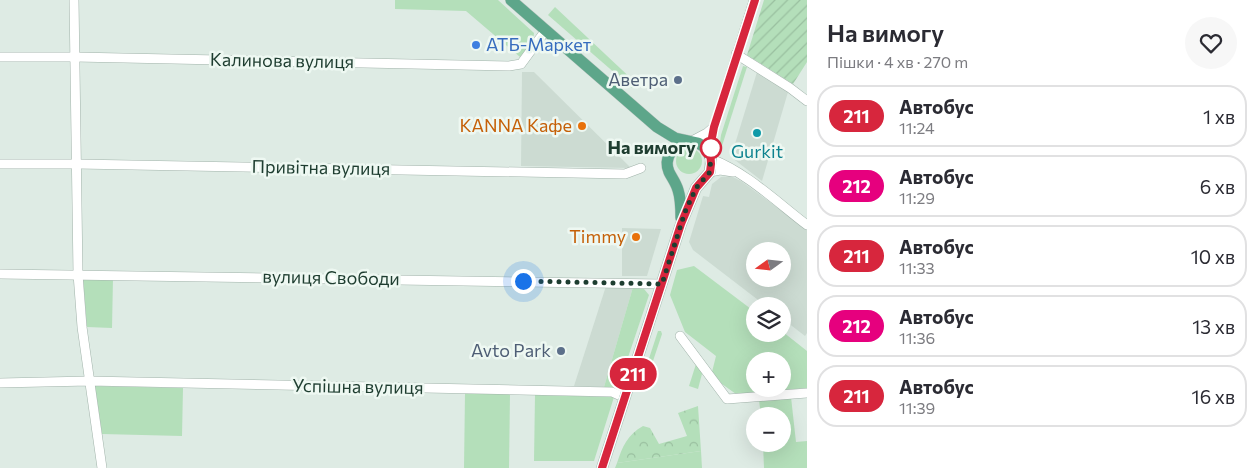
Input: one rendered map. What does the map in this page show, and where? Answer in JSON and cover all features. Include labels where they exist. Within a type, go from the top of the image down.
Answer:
[{"type":"main road","points":[[511,0],[657,127],[675,138],[703,146],[711,157],[710,172],[692,196],[681,224],[602,468]]},
{"type":"main road","points":[[657,127],[669,156]]},
{"type":"main road","points":[[681,224],[679,192],[668,168],[669,156],[675,146],[689,141]]},
{"type":"main road","points":[[673,178],[678,182],[689,185],[702,181]]},
{"type":"street","points":[[74,0],[78,274],[82,328],[102,468]]},
{"type":"street","points":[[754,0],[714,127],[711,157],[740,174],[807,225]]},
{"type":"street","name":"Калинова вулиця","points":[[0,57],[509,66],[521,64],[546,30]]},
{"type":"street","points":[[736,54],[807,101]]},
{"type":"street","points":[[689,141],[707,133],[714,127]]},
{"type":"street","name":"Привітна вулиця","points":[[0,164],[626,174],[641,168]]},
{"type":"street","points":[[710,172],[720,170],[740,174]]},
{"type":"street","name":"вулиця Свободи","points":[[0,274],[662,284]]},
{"type":"street","points":[[680,336],[727,399],[807,393]]},
{"type":"street","name":"Успішна вулиця","points":[[0,383],[89,381],[612,392],[625,398]]},
{"type":"shaded area","points":[[522,72],[534,72],[631,168],[521,166]]},
{"type":"shaded area","points":[[757,72],[788,92],[762,181],[731,157]]},
{"type":"shaded area","points":[[731,176],[741,181],[807,229],[807,333],[805,336],[791,325],[791,297],[754,297],[693,250],[689,242],[703,196],[709,197],[712,184],[721,177]]},
{"type":"shaded area","points":[[622,228],[661,229],[647,276],[622,276]]},
{"type":"shaded area","points":[[606,286],[633,287],[604,387],[574,386]]},
{"type":"green space","points":[[395,0],[498,0],[534,33],[533,41],[520,57],[466,11],[395,9]]},
{"type":"green space","points":[[764,0],[807,0],[807,62],[793,84],[747,55]]},
{"type":"green space","points":[[555,7],[638,85],[632,88],[548,15]]},
{"type":"green space","points":[[743,66],[747,67],[721,149],[719,149],[721,135]]},
{"type":"green space","points":[[689,148],[698,152],[702,161],[698,170],[689,174],[680,170],[676,161],[680,152]]},
{"type":"green space","points":[[694,266],[746,305],[746,342],[791,342],[791,338],[807,351],[807,388],[791,389],[791,352],[746,352],[746,393],[736,394],[722,384],[712,372],[716,356],[685,332],[670,295],[677,270]]},
{"type":"green space","points":[[83,278],[113,278],[112,328],[87,327]]},
{"type":"green space","points":[[633,287],[644,289],[649,295],[618,387],[604,387]]},
{"type":"green space","points":[[658,331],[661,331],[662,334],[643,391],[641,392],[639,389]]},
{"type":"green space","points":[[696,364],[703,370],[698,389],[689,386]]},
{"type":"green space","points":[[95,386],[183,388],[182,436],[102,434]]},
{"type":"green space","points":[[465,393],[510,394],[509,468],[464,468]]},
{"type":"green space","points":[[535,395],[614,397],[594,461],[534,461]]},
{"type":"green space","points":[[791,397],[796,442],[807,441],[807,468],[764,468],[763,452],[791,452],[791,407],[760,407],[759,400]]},
{"type":"green space","points":[[698,406],[701,451],[617,463],[626,442],[633,433],[643,426],[650,428],[659,444],[687,436],[678,413]]},
{"type":"green space","points":[[701,451],[702,468],[615,468],[617,463]]},
{"type":"bus line","name":"211","points":[[602,468],[681,224],[696,188],[710,172],[710,148],[714,127],[755,0]]},
{"type":"place","name":"АТБ-Маркет","points":[[476,45]]},
{"type":"place","name":"Аветра","points":[[678,80]]},
{"type":"place","name":"KANNA Кафе","points":[[582,126]]},
{"type":"place","name":"Gurkit","points":[[757,133]]},
{"type":"place","name":"На вимогу","points":[[711,148]]},
{"type":"place","name":"Timmy","points":[[636,237]]},
{"type":"place","name":"Avto Park","points":[[561,351]]},
{"type":"route","points":[[523,281],[662,284],[685,212],[696,188],[710,172],[711,148]]}]
